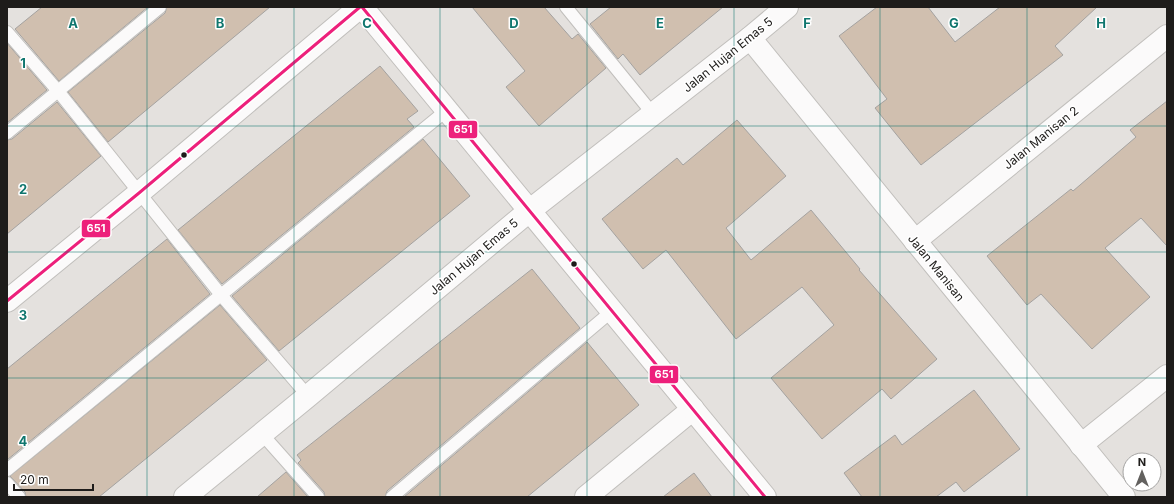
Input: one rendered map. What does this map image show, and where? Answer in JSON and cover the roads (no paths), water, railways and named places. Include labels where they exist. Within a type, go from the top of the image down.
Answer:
[{"type":"street","points":[[7,301],[139,193],[361,7],[765,497]]},
{"type":"street","name":"Jalan Hujan Emas 5","points":[[185,497],[529,211],[750,38],[787,7]]},
{"type":"street","name":"Jalan Manisan 2","points":[[914,241],[1167,36]]},
{"type":"street","name":"Jalan Manisan","points":[[750,38],[1124,497]]},
{"type":"street","points":[[1080,444],[1167,376]]},
{"type":"street","points":[[597,494],[693,409]]},
{"type":"lane","points":[[7,132],[160,7]]},
{"type":"lane","points":[[572,9],[653,114]]},
{"type":"lane","points":[[7,32],[58,91],[221,295],[308,396]]},
{"type":"lane","points":[[7,470],[447,110]]},
{"type":"lane","points":[[392,497],[612,311]]},
{"type":"lane","points":[[262,434],[318,497]]},
{"type":"lane","points":[[7,483],[19,497]]}]
